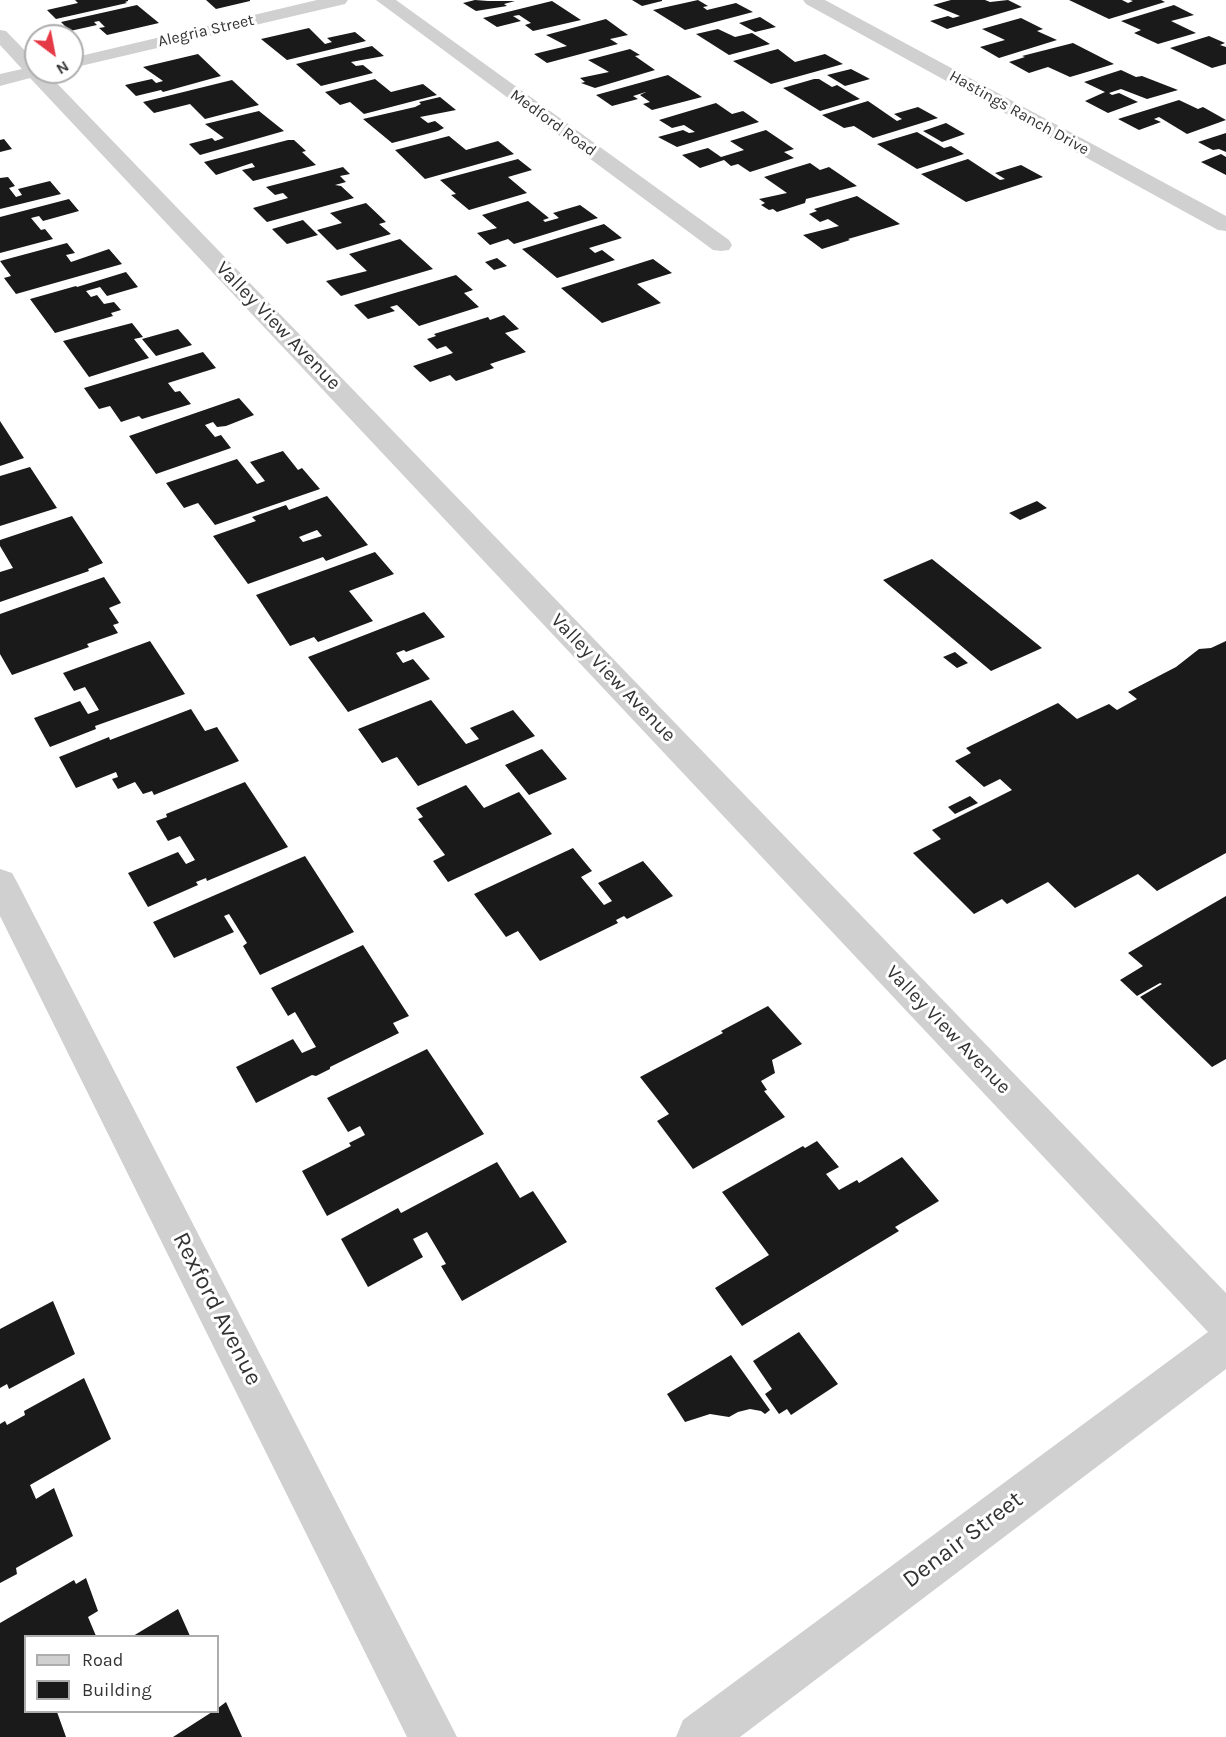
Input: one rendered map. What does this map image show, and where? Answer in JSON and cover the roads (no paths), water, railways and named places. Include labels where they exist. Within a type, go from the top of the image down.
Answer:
[{"type":"street","name":"Alegria Street","points":[[84,60],[339,0]]},
{"type":"street","name":"Medford Road","points":[[386,0],[721,245]]},
{"type":"street","name":"Hastings Ranch Drive","points":[[812,0],[1226,225]]},
{"type":"street","name":"Valley View Avenue","points":[[0,35],[24,60]]},
{"type":"street","points":[[0,80],[24,74]]},
{"type":"street","name":"Valley View Avenue","points":[[47,84],[1226,1322]]},
{"type":"street","name":"Rexford Avenue","points":[[0,882],[433,1737]]},
{"type":"street","name":"Denair Street","points":[[700,1737],[1226,1344]]}]
